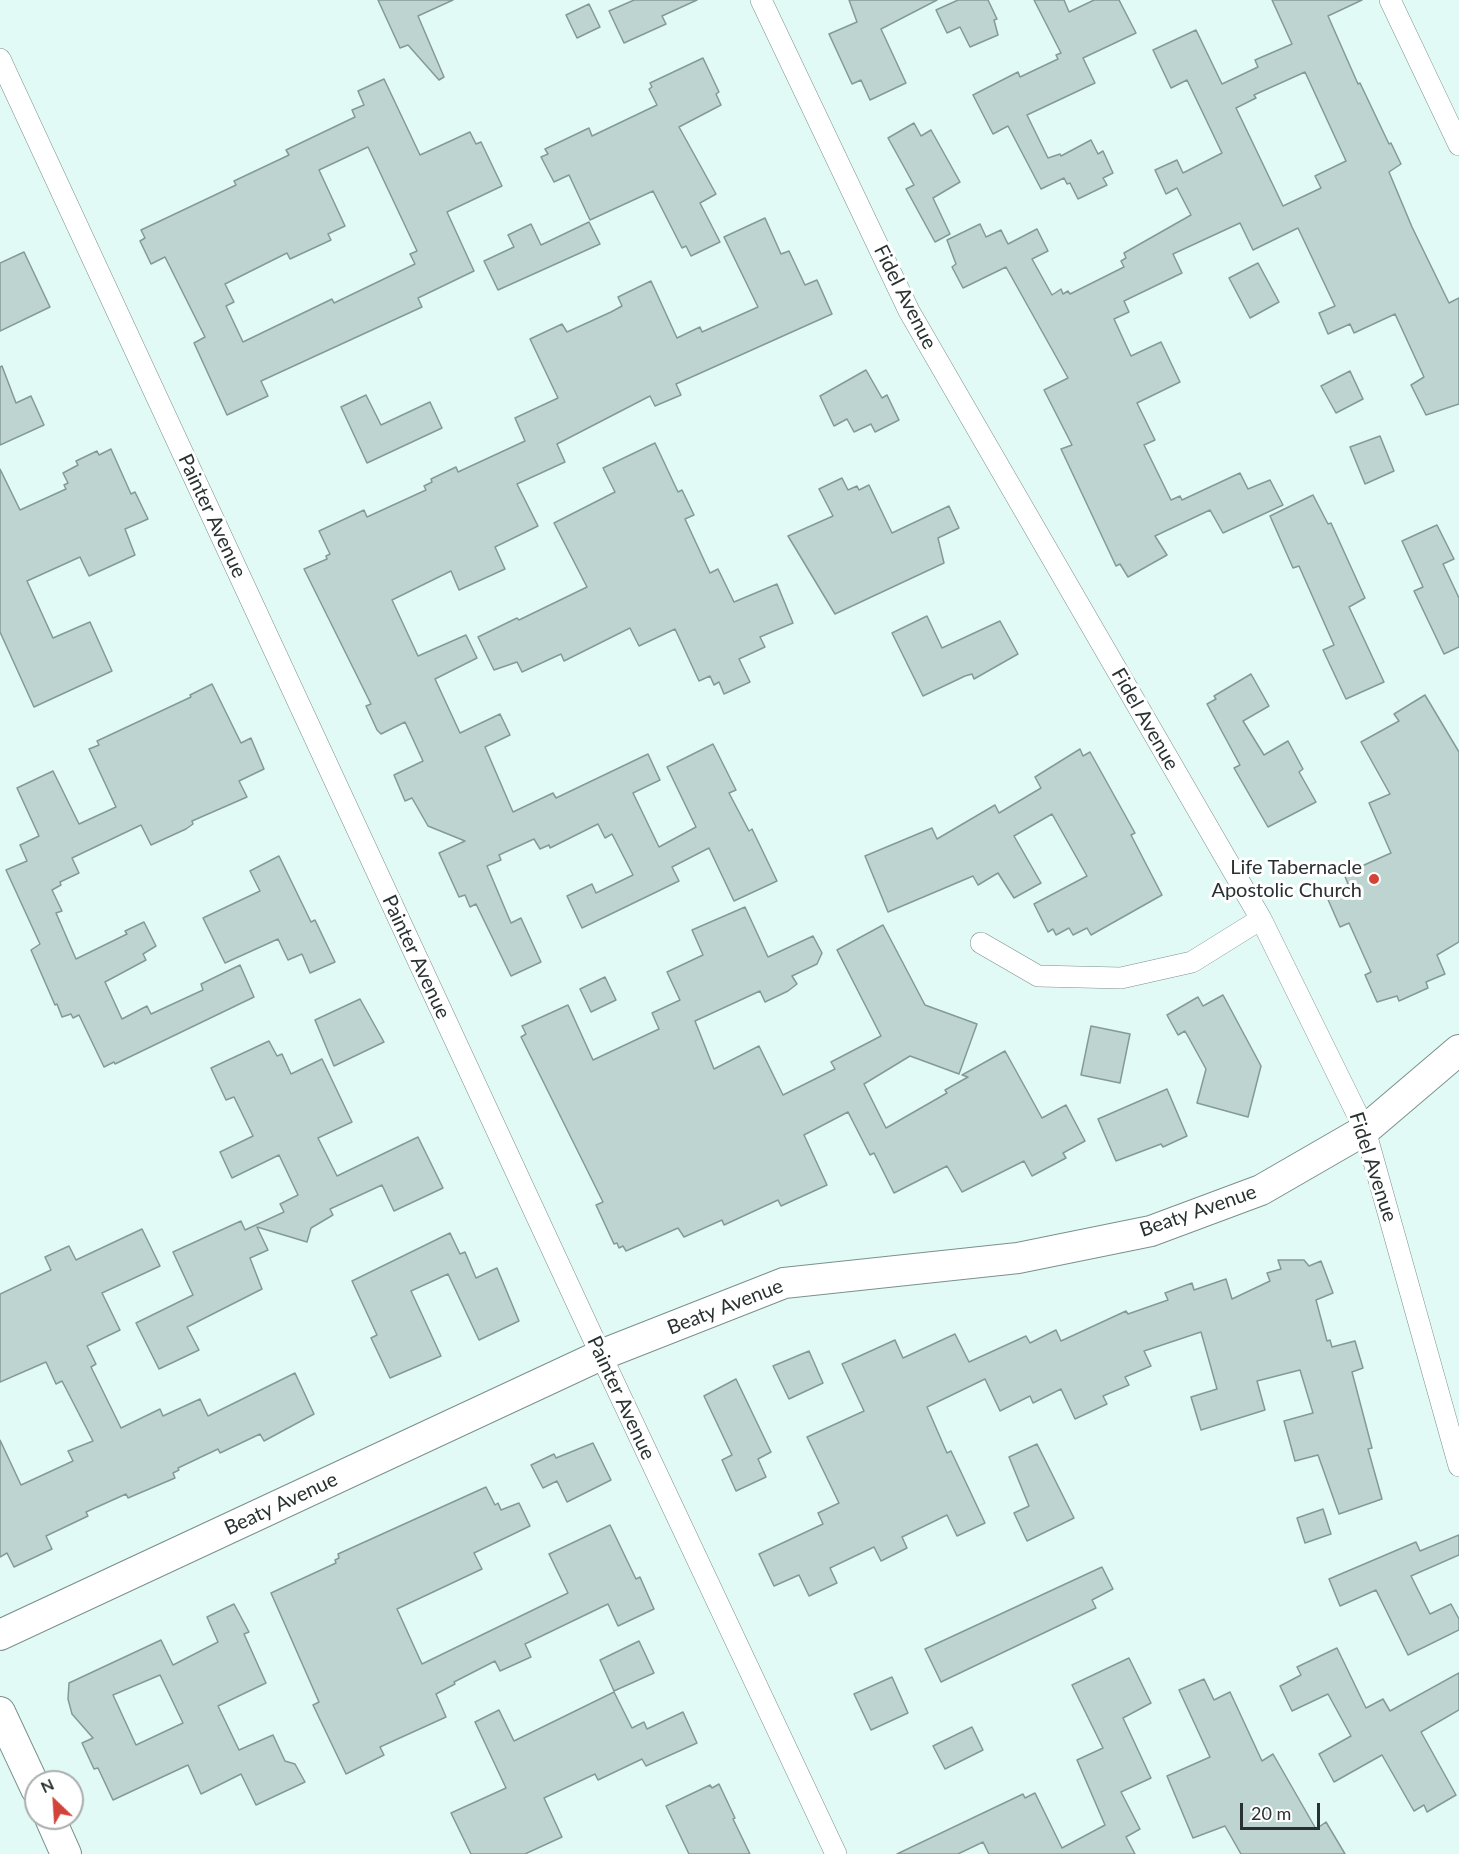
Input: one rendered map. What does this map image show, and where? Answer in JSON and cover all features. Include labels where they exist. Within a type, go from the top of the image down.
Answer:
[{"type":"street","name":"Fidel Avenue","points":[[761,0],[909,311],[1261,919],[1365,1130],[1459,1466]]},
{"type":"street","points":[[1390,0],[1459,145]]},
{"type":"street","name":"Painter Avenue","points":[[0,59],[601,1355],[836,1854]]},
{"type":"street","points":[[981,943],[1038,976],[1121,978],[1192,962],[1261,919]]},
{"type":"street","name":"Beaty Avenue","points":[[0,1635],[601,1355],[784,1283],[1018,1258],[1152,1231],[1261,1190],[1365,1130],[1459,1050]]},
{"type":"street","points":[[0,1712],[27,1770]]},
{"type":"street","points":[[55,1830],[66,1854]]},
{"type":"building","points":[[378,0],[453,0],[418,16],[444,77],[439,80],[408,45],[400,48]]},
{"type":"building","points":[[634,0],[697,0],[662,16],[666,24],[624,43],[609,11]]},
{"type":"building","points":[[849,0],[937,0],[881,29],[906,83],[870,100],[861,80],[852,84],[829,34],[857,22]]},
{"type":"building","points":[[958,0],[988,0],[997,19],[994,20],[998,35],[970,47],[960,27],[947,33],[936,10]]},
{"type":"building","points":[[1034,0],[1064,0],[1069,12],[1094,0],[1119,0],[1136,33],[1083,58],[1095,83],[1027,115],[1048,158],[1060,154],[1061,156],[1091,140],[1098,154],[1103,151],[1113,173],[1103,178],[1107,185],[1078,199],[1070,183],[1067,184],[1064,178],[1041,189],[1008,126],[993,134],[973,95],[1018,72],[1020,77],[1058,59],[1056,55],[1061,53]]},
{"type":"building","points":[[1272,0],[1362,0],[1328,16],[1358,84],[1360,83],[1401,164],[1389,172],[1412,227],[1449,303],[1459,298],[1459,404],[1426,415],[1411,385],[1424,377],[1395,314],[1354,333],[1350,324],[1328,334],[1319,313],[1335,306],[1298,228],[1253,250],[1240,223],[1173,254],[1182,273],[1124,301],[1129,312],[1114,319],[1131,356],[1161,342],[1180,382],[1137,403],[1155,440],[1144,445],[1171,500],[1180,496],[1182,500],[1240,473],[1248,489],[1270,480],[1283,505],[1223,533],[1210,510],[1155,536],[1167,555],[1128,577],[1120,564],[1116,566],[1061,449],[1072,445],[1044,390],[1068,378],[1006,267],[963,288],[952,267],[956,264],[947,240],[980,224],[986,237],[1001,230],[1008,244],[1037,229],[1048,251],[1032,259],[1052,295],[1061,289],[1063,294],[1068,291],[1070,294],[1124,267],[1121,261],[1126,258],[1124,253],[1191,215],[1177,188],[1166,194],[1155,170],[1177,160],[1183,173],[1222,153],[1187,80],[1171,88],[1153,50],[1196,30],[1222,84],[1258,67],[1255,60],[1292,44]],"holes":[[[1305,72],[1346,161],[1315,176],[1321,188],[1283,206],[1236,108],[1256,98],[1254,95]]]},
{"type":"building","points":[[589,4],[600,27],[577,38],[566,15]]},
{"type":"building","points":[[703,58],[719,92],[716,94],[721,105],[679,127],[716,194],[700,203],[720,242],[691,256],[686,246],[682,248],[653,191],[590,220],[569,175],[554,182],[541,157],[548,154],[545,149],[589,128],[592,136],[657,105],[649,89],[652,87],[650,83]]},
{"type":"building","points":[[384,79],[420,155],[470,132],[476,144],[481,142],[502,186],[447,212],[474,271],[418,298],[422,307],[261,381],[268,396],[227,415],[194,343],[205,337],[165,257],[151,264],[140,241],[145,238],[141,230],[236,185],[234,181],[289,155],[286,150],[355,117],[352,110],[364,105],[358,91]],"holes":[[[368,147],[417,251],[410,254],[415,264],[334,303],[332,299],[243,342],[226,306],[234,302],[225,284],[287,253],[290,259],[331,240],[328,234],[345,226],[319,170]]]},
{"type":"building","points":[[914,123],[921,136],[931,130],[960,182],[933,198],[950,234],[935,242],[906,189],[914,185],[888,138]]},
{"type":"building","points":[[765,218],[781,254],[789,251],[805,285],[817,280],[832,314],[676,384],[681,395],[655,406],[650,396],[557,444],[565,462],[517,484],[538,526],[495,547],[505,569],[459,590],[451,571],[392,600],[418,656],[466,635],[477,658],[435,679],[460,733],[500,714],[510,735],[485,747],[513,812],[553,793],[556,798],[648,754],[660,780],[633,793],[659,847],[696,827],[667,767],[713,744],[736,790],[729,793],[749,831],[752,829],[777,881],[734,901],[709,848],[672,867],[679,881],[582,928],[567,896],[592,884],[596,893],[633,875],[612,834],[605,838],[598,824],[550,848],[549,845],[540,849],[534,839],[499,855],[501,860],[487,866],[511,923],[521,918],[541,962],[511,976],[476,904],[470,907],[465,895],[459,897],[439,853],[465,841],[428,826],[412,798],[405,801],[394,775],[423,761],[405,722],[381,734],[377,730],[366,706],[371,704],[304,569],[327,559],[326,556],[330,554],[319,531],[364,510],[367,517],[426,490],[424,486],[432,482],[431,479],[456,467],[458,472],[525,441],[515,418],[558,398],[530,339],[562,324],[567,332],[611,312],[622,306],[618,297],[651,281],[677,338],[700,327],[702,332],[758,307],[724,237]]},
{"type":"building","points":[[589,222],[600,244],[498,290],[484,261],[514,247],[508,235],[531,224],[541,245]]},
{"type":"building","points":[[24,252],[50,307],[0,331],[0,263]]},
{"type":"building","points":[[1258,263],[1279,302],[1250,318],[1229,278]]},
{"type":"building","points":[[2,366],[16,403],[31,396],[44,425],[0,445],[0,367]]},
{"type":"building","points":[[866,370],[882,398],[887,395],[899,420],[875,432],[871,424],[854,432],[847,419],[834,426],[820,396]]},
{"type":"building","points":[[1350,371],[1363,399],[1336,413],[1321,386]]},
{"type":"building","points":[[366,395],[381,425],[430,402],[442,428],[367,463],[341,407]]},
{"type":"building","points":[[1380,436],[1394,471],[1365,484],[1350,447]]},
{"type":"building","points":[[655,443],[678,492],[682,490],[694,515],[685,519],[710,573],[718,569],[734,602],[777,584],[793,623],[760,637],[765,647],[739,659],[750,682],[724,694],[719,682],[714,685],[710,676],[699,681],[675,629],[639,646],[630,628],[564,661],[561,654],[522,672],[517,662],[494,670],[478,637],[587,587],[554,523],[615,492],[603,468]]},
{"type":"building","points":[[111,449],[131,494],[135,492],[148,519],[125,529],[135,555],[89,576],[80,557],[27,581],[53,638],[90,622],[112,671],[34,707],[0,632],[0,469],[20,510],[66,489],[64,485],[68,483],[63,473],[78,465],[76,461],[97,451],[99,455]]},
{"type":"building","points":[[842,478],[848,490],[857,486],[859,490],[869,485],[892,533],[949,506],[959,528],[938,538],[944,563],[835,614],[788,536],[833,516],[819,489]]},
{"type":"building","points":[[1313,495],[1328,524],[1331,523],[1365,598],[1349,607],[1384,682],[1346,699],[1323,650],[1334,645],[1299,566],[1293,568],[1270,516]]},
{"type":"building","points":[[1437,525],[1454,559],[1443,564],[1459,598],[1459,647],[1444,654],[1414,591],[1423,587],[1402,541]]},
{"type":"building","points":[[927,616],[942,648],[1000,621],[1018,654],[974,679],[972,674],[965,676],[923,696],[892,633]]},
{"type":"building","points":[[1251,674],[1269,706],[1243,721],[1264,755],[1288,741],[1303,769],[1299,772],[1316,802],[1268,827],[1234,768],[1240,765],[1207,704],[1216,699],[1214,696]]},
{"type":"building","points":[[212,684],[241,743],[251,738],[264,769],[239,781],[247,797],[192,821],[193,824],[186,829],[151,845],[141,825],[72,858],[79,873],[60,882],[61,885],[52,890],[62,911],[56,913],[76,959],[127,934],[125,931],[144,922],[156,946],[143,954],[146,960],[105,982],[122,1019],[147,1006],[151,1014],[203,990],[201,984],[240,965],[254,997],[115,1064],[114,1062],[104,1067],[79,1015],[73,1018],[71,1014],[62,1017],[57,1004],[55,1005],[31,950],[40,944],[6,870],[27,861],[20,845],[39,836],[17,788],[53,771],[79,824],[116,807],[89,749],[99,745],[97,741],[191,697],[190,695]]},
{"type":"building","points":[[1425,695],[1459,752],[1459,942],[1437,955],[1445,974],[1426,982],[1428,988],[1399,1001],[1397,996],[1377,1002],[1365,975],[1371,972],[1349,923],[1340,927],[1326,895],[1348,884],[1344,874],[1391,853],[1369,803],[1390,794],[1361,742],[1399,721],[1394,714]]},
{"type":"building","points":[[1080,749],[1083,756],[1090,752],[1135,833],[1131,835],[1162,895],[1091,935],[1087,928],[1073,935],[1069,928],[1056,935],[1053,929],[1048,932],[1034,904],[1087,876],[1052,814],[1014,836],[1041,883],[1014,898],[998,873],[978,885],[973,876],[888,912],[865,856],[932,828],[937,839],[995,805],[999,813],[1041,788],[1035,777]]},
{"type":"building","points":[[279,856],[311,922],[315,920],[335,962],[310,973],[302,954],[288,960],[278,939],[225,963],[203,918],[260,891],[250,871]]},
{"type":"building","points":[[745,907],[768,957],[813,936],[822,953],[817,964],[792,976],[797,984],[788,991],[765,1002],[760,991],[695,1021],[714,1069],[759,1046],[783,1095],[835,1069],[831,1062],[881,1036],[837,950],[883,925],[925,1005],[977,1024],[959,1074],[910,1056],[864,1084],[886,1128],[947,1093],[945,1090],[968,1077],[962,1075],[1005,1051],[1042,1118],[1066,1105],[1085,1141],[1063,1153],[1066,1158],[1032,1176],[1024,1161],[962,1192],[947,1166],[894,1193],[874,1153],[870,1155],[848,1112],[804,1135],[827,1185],[781,1206],[778,1200],[724,1225],[722,1220],[684,1237],[678,1228],[626,1251],[623,1246],[619,1248],[617,1243],[614,1244],[596,1205],[603,1202],[521,1037],[526,1034],[522,1026],[568,1005],[593,1060],[659,1029],[652,1013],[680,1000],[667,972],[703,955],[692,930]]},
{"type":"building","points":[[605,977],[616,1000],[591,1012],[580,989]]},
{"type":"building","points":[[1223,995],[1261,1066],[1248,1117],[1197,1103],[1206,1069],[1185,1031],[1178,1035],[1167,1015],[1198,997],[1203,1006]]},
{"type":"building","points":[[360,999],[384,1042],[334,1066],[315,1020]]},
{"type":"building","points":[[1091,1026],[1130,1034],[1120,1083],[1081,1075]]},
{"type":"building","points":[[269,1041],[277,1056],[282,1054],[291,1074],[322,1059],[352,1122],[318,1138],[337,1176],[418,1137],[443,1188],[394,1211],[382,1185],[330,1209],[333,1215],[311,1228],[307,1242],[257,1227],[268,1250],[250,1258],[262,1289],[187,1327],[199,1350],[159,1369],[136,1323],[193,1295],[173,1252],[241,1221],[245,1230],[284,1212],[280,1204],[298,1195],[279,1155],[232,1178],[220,1152],[253,1136],[234,1097],[226,1100],[211,1068]]},
{"type":"building","points":[[1167,1089],[1187,1136],[1163,1147],[1161,1144],[1116,1161],[1098,1119]]},
{"type":"building","points":[[142,1229],[160,1266],[102,1293],[120,1330],[87,1346],[96,1364],[91,1367],[121,1428],[160,1409],[163,1416],[200,1399],[208,1416],[295,1373],[314,1414],[264,1441],[260,1434],[220,1453],[218,1449],[178,1468],[179,1470],[173,1473],[175,1478],[128,1498],[126,1494],[86,1512],[88,1516],[46,1536],[52,1549],[14,1567],[7,1553],[0,1557],[0,1440],[21,1485],[73,1461],[68,1451],[93,1441],[62,1381],[56,1384],[46,1362],[0,1382],[0,1294],[51,1270],[45,1257],[69,1246],[76,1260]]},
{"type":"building","points":[[450,1233],[460,1254],[465,1252],[476,1278],[497,1268],[519,1321],[479,1340],[448,1274],[411,1291],[441,1356],[390,1378],[371,1338],[377,1335],[352,1281]]},
{"type":"building","points":[[1278,1260],[1304,1260],[1309,1266],[1321,1261],[1333,1293],[1316,1300],[1327,1341],[1330,1340],[1332,1347],[1355,1341],[1363,1368],[1352,1372],[1372,1448],[1368,1449],[1382,1499],[1339,1514],[1318,1455],[1295,1461],[1284,1421],[1313,1413],[1300,1370],[1257,1381],[1265,1410],[1201,1430],[1191,1397],[1217,1389],[1201,1332],[1144,1351],[1151,1366],[1125,1377],[1129,1385],[1103,1396],[1107,1404],[1075,1419],[1061,1389],[1033,1403],[1030,1396],[1000,1411],[985,1379],[927,1407],[947,1453],[951,1451],[985,1523],[957,1536],[947,1515],[902,1537],[907,1548],[881,1561],[874,1547],[830,1568],[837,1583],[809,1596],[799,1575],[774,1586],[759,1554],[823,1524],[818,1513],[839,1503],[807,1437],[864,1411],[842,1364],[895,1340],[903,1358],[955,1334],[969,1362],[1026,1336],[1030,1343],[1056,1330],[1061,1341],[1126,1311],[1128,1314],[1168,1300],[1165,1293],[1192,1283],[1194,1290],[1226,1279],[1232,1299],[1270,1281],[1267,1273],[1281,1269]]},
{"type":"building","points":[[809,1351],[823,1383],[789,1399],[773,1366]]},
{"type":"building","points":[[736,1379],[771,1452],[758,1459],[766,1477],[736,1491],[722,1460],[732,1455],[704,1396]]},
{"type":"building","points":[[593,1443],[611,1480],[567,1502],[557,1481],[543,1488],[531,1465],[554,1454],[556,1458]]},
{"type":"building","points":[[1037,1444],[1074,1518],[1027,1541],[1014,1513],[1029,1506],[1009,1457]]},
{"type":"building","points":[[486,1487],[495,1505],[498,1503],[501,1510],[519,1503],[530,1526],[474,1553],[482,1569],[397,1609],[422,1664],[568,1593],[549,1554],[610,1525],[636,1579],[640,1577],[654,1609],[618,1626],[608,1604],[525,1644],[531,1657],[500,1671],[495,1661],[454,1682],[455,1684],[436,1694],[446,1717],[380,1747],[384,1755],[346,1774],[313,1705],[319,1702],[271,1593],[336,1563],[335,1560],[339,1558],[338,1554]]},
{"type":"building","points":[[1323,1509],[1331,1534],[1305,1543],[1297,1518]]},
{"type":"building","points":[[1459,1535],[1459,1555],[1411,1576],[1430,1614],[1451,1604],[1459,1619],[1459,1630],[1408,1655],[1376,1590],[1340,1606],[1329,1579],[1416,1542],[1420,1551]]},
{"type":"building","points":[[1102,1567],[1113,1589],[1092,1600],[1096,1608],[941,1682],[925,1649]]},
{"type":"building","points":[[234,1604],[249,1632],[244,1634],[266,1683],[218,1706],[239,1750],[273,1735],[285,1761],[295,1764],[305,1782],[256,1805],[241,1774],[201,1794],[188,1765],[113,1800],[98,1768],[94,1769],[82,1743],[93,1738],[72,1714],[68,1699],[69,1683],[161,1640],[173,1665],[218,1642],[207,1617]],"holes":[[[160,1675],[183,1723],[136,1745],[113,1695]]]},
{"type":"building","points":[[639,1641],[654,1673],[614,1691],[600,1660]]},
{"type":"building","points":[[1337,1648],[1366,1708],[1383,1699],[1390,1711],[1459,1673],[1459,1710],[1421,1732],[1456,1795],[1427,1812],[1424,1805],[1414,1811],[1382,1755],[1334,1782],[1319,1754],[1351,1736],[1328,1694],[1292,1711],[1280,1686],[1301,1675],[1297,1667]]},
{"type":"building","points":[[1129,1658],[1151,1703],[1123,1718],[1151,1778],[1121,1792],[1140,1829],[1126,1837],[1135,1854],[989,1854],[983,1842],[958,1854],[897,1854],[1023,1794],[1025,1798],[1035,1793],[1062,1848],[1105,1825],[1077,1760],[1103,1748],[1072,1685]]},
{"type":"building","points":[[892,1677],[908,1713],[871,1730],[854,1694]]},
{"type":"building","points":[[1204,1679],[1214,1700],[1230,1692],[1262,1761],[1273,1754],[1316,1829],[1326,1822],[1345,1854],[1241,1854],[1225,1826],[1193,1838],[1167,1776],[1210,1757],[1179,1690]]},
{"type":"building","points":[[614,1692],[632,1728],[644,1722],[647,1729],[683,1712],[697,1743],[646,1766],[642,1759],[598,1780],[595,1774],[544,1798],[562,1837],[525,1854],[471,1854],[451,1813],[506,1788],[475,1722],[499,1710],[514,1741]]},
{"type":"building","points":[[972,1727],[983,1750],[945,1769],[933,1746]]},
{"type":"building","points":[[719,1784],[750,1854],[689,1854],[666,1806],[710,1785],[712,1788]]},
{"type":"place","name":"Life Tabernacle Apostolic Church","points":[[1374,879]]}]
